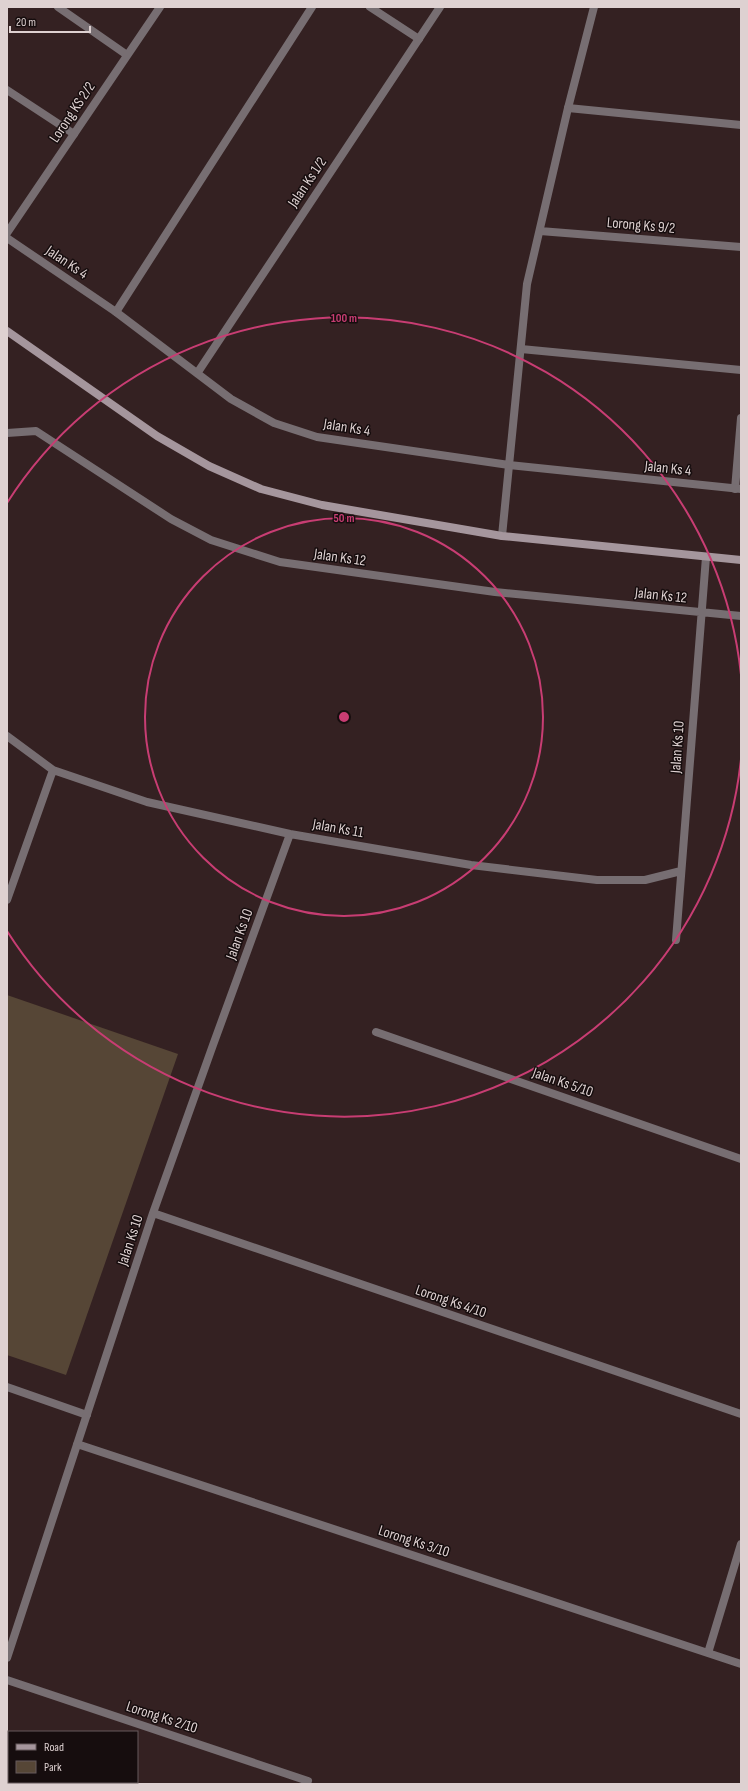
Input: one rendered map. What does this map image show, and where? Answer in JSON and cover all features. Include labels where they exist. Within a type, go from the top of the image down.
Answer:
[{"type":"street","points":[[58,7],[127,55]]},
{"type":"street","name":"Lorong KS 2/2","points":[[7,233],[160,7]]},
{"type":"street","points":[[116,312],[312,7]]},
{"type":"street","points":[[370,7],[419,38]]},
{"type":"street","name":"Jalan Ks 1/2","points":[[198,372],[440,7]]},
{"type":"street","points":[[502,536],[527,284],[568,108],[594,7]]},
{"type":"street","points":[[7,90],[74,134]]},
{"type":"street","points":[[568,108],[741,125]]},
{"type":"street","name":"Lorong Ks 9/2","points":[[540,231],[741,247]]},
{"type":"street","name":"Jalan Ks 4","points":[[7,238],[116,312],[198,372],[231,399],[274,423],[317,437],[509,465],[738,489]]},
{"type":"street","points":[[7,331],[157,436],[209,466],[261,489],[322,505],[502,536],[741,560]]},
{"type":"street","points":[[521,350],[741,370]]},
{"type":"street","points":[[738,489],[741,418]]},
{"type":"street","name":"Jalan Ks 12","points":[[7,433],[36,432],[171,519],[211,540],[280,562],[496,592],[741,616]]},
{"type":"street","name":"Jalan Ks 10","points":[[676,940],[706,557]]},
{"type":"street","name":"Jalan Ks 11","points":[[7,736],[54,770],[147,802],[290,834],[471,866],[597,880],[645,880],[681,871]]},
{"type":"street","points":[[7,900],[54,770]]},
{"type":"street","name":"Jalan Ks 10","points":[[7,1658],[153,1213],[290,834]]},
{"type":"street","name":"Jalan Ks 5/10","points":[[376,1032],[741,1159]]},
{"type":"street","name":"Lorong Ks 4/10","points":[[153,1213],[741,1414]]},
{"type":"street","points":[[7,1387],[87,1414]]},
{"type":"street","name":"Lorong Ks 3/10","points":[[77,1444],[741,1664]]},
{"type":"street","points":[[708,1653],[741,1544]]},
{"type":"street","name":"Lorong Ks 2/10","points":[[7,1680],[308,1781]]},
{"type":"green space","points":[[7,995],[178,1054],[66,1375],[7,1355]]}]
